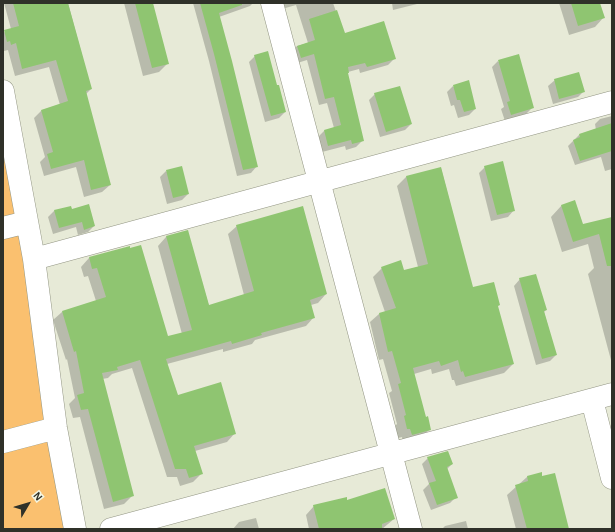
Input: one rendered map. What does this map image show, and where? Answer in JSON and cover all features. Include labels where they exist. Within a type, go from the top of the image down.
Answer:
[{"type":"street","points":[[272,3],[411,529]]},
{"type":"street","points":[[3,91],[34,259],[56,428],[75,529]]},
{"type":"street","points":[[34,259],[612,102]]},
{"type":"street","points":[[3,228],[27,222]]},
{"type":"street","points":[[111,529],[602,397],[612,478]]},
{"type":"street","points":[[3,442],[56,428]]},
{"type":"shaded area","points":[[3,133],[75,529],[3,529]]},
{"type":"building","points":[[13,3],[68,3],[92,89],[86,91],[111,185],[91,190],[84,160],[51,169],[47,154],[53,152],[41,110],[68,101],[56,60],[22,69],[16,43],[11,45],[10,41],[7,42],[4,30],[19,26]]},
{"type":"building","points":[[135,3],[153,3],[169,64],[152,68]]},
{"type":"building","points":[[200,3],[242,3],[242,5],[219,13],[258,167],[243,170]]},
{"type":"building","points":[[571,3],[600,3],[605,18],[578,26]]},
{"type":"building","points":[[337,10],[345,33],[384,21],[396,59],[367,67],[365,63],[348,67],[348,73],[364,141],[352,144],[351,140],[328,146],[324,130],[341,125],[334,97],[325,99],[314,54],[301,58],[297,46],[315,40],[309,19]]},
{"type":"building","points":[[268,51],[286,112],[271,116],[254,55]]},
{"type":"building","points":[[519,54],[534,108],[511,115],[507,102],[510,101],[498,60]]},
{"type":"building","points":[[579,72],[585,92],[559,99],[554,79]]},
{"type":"building","points":[[469,80],[476,109],[464,112],[460,100],[457,100],[453,85]]},
{"type":"building","points":[[400,86],[412,124],[386,132],[374,93]]},
{"type":"building","points":[[612,123],[612,151],[580,161],[573,140],[580,137],[579,134]]},
{"type":"building","points":[[503,161],[515,211],[497,215],[484,166]]},
{"type":"building","points":[[182,166],[189,194],[173,198],[166,170]]},
{"type":"building","points":[[441,167],[473,287],[494,282],[500,305],[498,306],[514,364],[465,377],[463,371],[461,372],[458,360],[441,366],[439,361],[413,368],[431,430],[412,435],[410,429],[407,429],[404,416],[406,415],[398,384],[401,383],[392,351],[388,352],[379,313],[396,308],[381,267],[401,260],[404,270],[428,264],[406,176]]},
{"type":"building","points":[[575,200],[583,224],[612,217],[612,266],[607,266],[599,234],[573,242],[561,205]]},
{"type":"building","points":[[89,204],[95,226],[84,230],[82,222],[59,228],[54,210],[71,206],[72,209]]},
{"type":"building","points":[[303,206],[327,294],[310,300],[315,318],[261,333],[262,335],[232,344],[231,341],[166,359],[178,395],[221,382],[236,434],[194,446],[203,474],[189,478],[186,469],[175,469],[140,360],[117,367],[118,370],[102,373],[134,496],[113,502],[88,409],[81,410],[77,395],[84,393],[76,351],[74,352],[62,311],[106,297],[97,268],[92,269],[89,257],[130,246],[130,248],[141,245],[168,336],[192,330],[166,236],[188,230],[209,305],[254,291],[236,225]]},
{"type":"building","points":[[536,274],[547,310],[544,311],[557,355],[542,359],[519,278]]},
{"type":"building","points":[[448,451],[453,464],[447,467],[458,498],[437,505],[429,483],[436,481],[427,457]]},
{"type":"building","points":[[542,472],[542,476],[555,473],[569,529],[527,529],[515,485],[528,481],[527,476]]},
{"type":"building","points":[[385,488],[395,519],[382,524],[382,529],[319,529],[313,505],[347,497],[347,500]]}]
